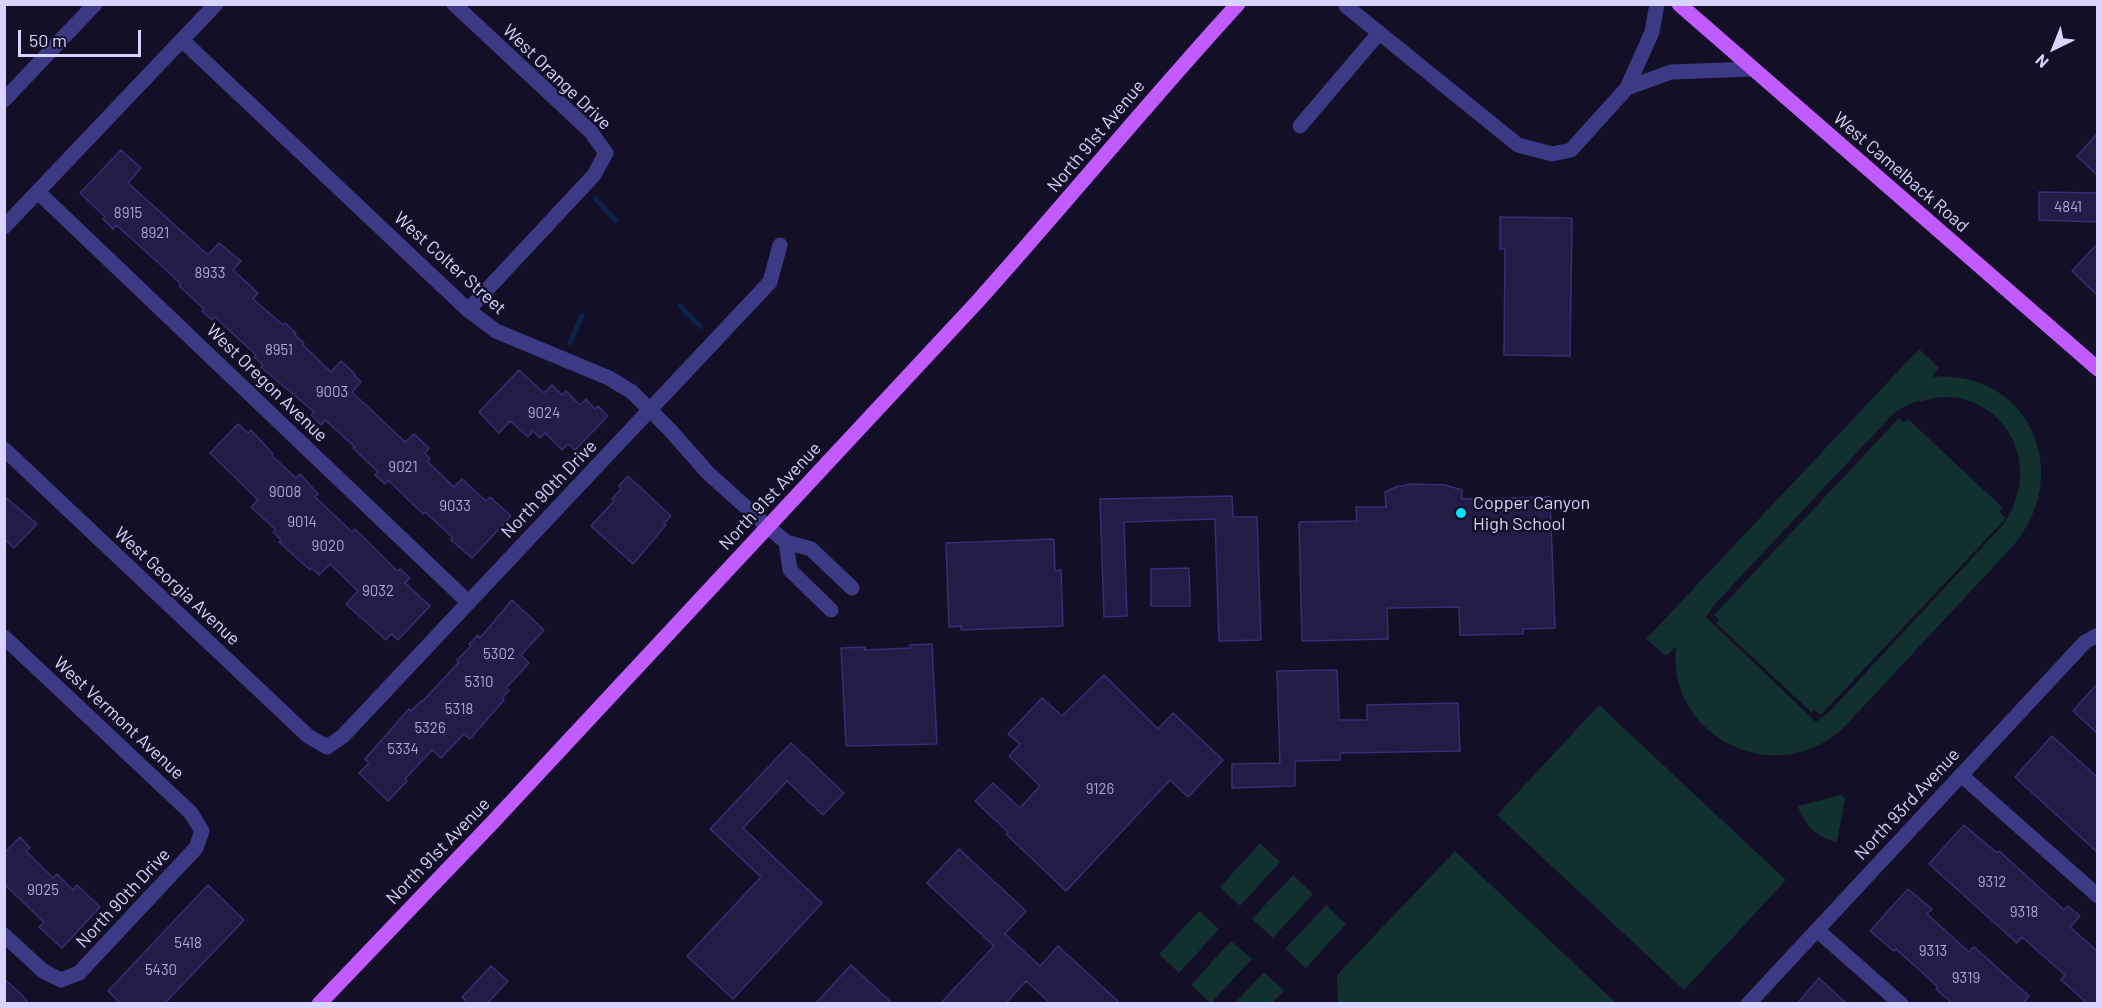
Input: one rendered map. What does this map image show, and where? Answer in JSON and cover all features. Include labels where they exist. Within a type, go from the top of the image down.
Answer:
[{"type":"main road","name":"North 91st Avenue","points":[[319,1004],[492,823],[978,301],[1041,231],[1180,67],[1238,4]]},
{"type":"main road","name":"West Camelback Road","points":[[1679,4],[2097,369]]},
{"type":"street","points":[[4,100],[95,4]]},
{"type":"street","points":[[4,227],[216,4]]},
{"type":"street","name":"West Orange Drive","points":[[454,4],[591,132],[606,153],[594,175],[468,310]]},
{"type":"street","points":[[1344,5],[1518,145],[1552,154],[1571,150],[1627,88],[1652,32],[1657,4]]},
{"type":"street","points":[[1300,126],[1379,33]]},
{"type":"street","name":"West Colter Street","points":[[182,40],[468,310],[496,331],[609,378],[632,392],[708,472],[786,543]]},
{"type":"street","points":[[1627,88],[1671,72],[1754,69]]},
{"type":"street","name":"West Oregon Avenue","points":[[38,192],[468,602]]},
{"type":"street","name":"North 90th Drive","points":[[327,747],[343,736],[770,282],[780,245]]},
{"type":"street","name":"West Georgia Avenue","points":[[4,449],[308,736],[327,747]]},
{"type":"street","points":[[831,610],[790,570],[786,543],[811,549],[852,588]]},
{"type":"street","name":"North 93rd Avenue","points":[[1748,1004],[2085,642],[2097,635]]},
{"type":"street","name":"West Vermont Avenue","points":[[4,637],[192,813],[202,831]]},
{"type":"street","points":[[1961,775],[2097,896]]},
{"type":"street","name":"North 90th Drive","points":[[4,935],[43,971],[61,980],[79,973],[196,848],[202,831]]},
{"type":"street","points":[[1817,930],[1901,1004]]},
{"type":"green space","points":[[1919,349],[1939,368],[1932,377],[1966,379],[1994,390],[2017,408],[2032,432],[2040,459],[2040,488],[2031,518],[2013,546],[1846,725],[1820,745],[1791,754],[1761,754],[1733,746],[1708,730],[1689,707],[1678,679],[1676,646],[1666,656],[1646,639]],"holes":[[[1940,397],[1963,399],[1983,407],[1998,419],[2010,435],[2017,452],[2020,471],[2018,490],[2012,509],[2001,527],[1831,710],[1816,722],[1706,617],[1716,603],[1895,412],[1912,403]]]},
{"type":"green space","points":[[1899,418],[1904,422],[1908,419],[2003,508],[1999,512],[2006,518],[1821,715],[1814,710],[1811,712],[1716,623],[1719,620],[1714,615]]},
{"type":"green space","points":[[1599,705],[1786,880],[1684,990],[1497,815]]},
{"type":"green space","points":[[1841,795],[1845,798],[1837,842],[1812,830],[1798,806]]},
{"type":"green space","points":[[1260,843],[1280,862],[1240,906],[1220,887]]},
{"type":"green space","points":[[1455,851],[1616,1003],[1338,1003],[1337,975]]},
{"type":"green space","points":[[1293,875],[1313,894],[1273,938],[1252,919]]},
{"type":"green space","points":[[1326,905],[1346,924],[1306,968],[1285,949]]},
{"type":"green space","points":[[1199,911],[1219,929],[1179,973],[1159,954]]},
{"type":"green space","points":[[1231,941],[1252,959],[1211,1003],[1191,985]]},
{"type":"green space","points":[[1264,972],[1284,991],[1272,1003],[1235,1003]]},
{"type":"building","points":[[2097,134],[2097,175],[2077,156]]},
{"type":"building","points":[[121,150],[141,168],[128,183],[208,255],[219,243],[241,261],[233,270],[258,293],[253,299],[296,333],[295,335],[304,343],[303,345],[331,372],[341,361],[355,374],[361,382],[352,392],[405,442],[414,434],[429,448],[425,453],[430,459],[428,462],[454,487],[462,479],[486,501],[490,497],[511,516],[472,558],[388,480],[385,484],[375,475],[378,472],[325,420],[321,425],[311,415],[314,412],[261,367],[263,365],[254,357],[256,355],[215,317],[212,320],[202,311],[204,309],[179,286],[181,284],[116,225],[113,229],[103,219],[105,217],[80,193]]},
{"type":"building","points":[[2039,192],[2097,193],[2097,222],[2039,220]]},
{"type":"building","points":[[1500,217],[1572,218],[1570,356],[1504,355],[1505,249],[1500,249]]},
{"type":"building","points":[[2097,244],[2097,295],[2072,271]]},
{"type":"building","points":[[519,370],[544,393],[552,385],[562,395],[566,391],[580,405],[586,399],[595,409],[598,406],[608,416],[575,450],[568,444],[562,450],[545,433],[540,438],[533,431],[528,437],[510,421],[499,433],[479,412]]},
{"type":"building","points":[[238,424],[248,433],[251,430],[273,454],[272,456],[296,478],[300,474],[318,494],[315,497],[352,532],[355,529],[397,571],[400,569],[410,578],[405,583],[430,606],[398,640],[391,634],[386,640],[346,604],[358,591],[330,564],[319,575],[312,568],[310,570],[279,542],[281,540],[273,532],[276,530],[251,507],[258,500],[210,453]]},
{"type":"building","points":[[628,476],[671,516],[633,564],[591,526],[614,501],[612,499],[621,489],[619,486]]},
{"type":"building","points":[[1411,484],[1445,485],[1462,490],[1462,499],[1550,497],[1555,628],[1523,629],[1523,634],[1460,635],[1459,607],[1387,608],[1388,639],[1302,641],[1299,522],[1357,521],[1356,507],[1386,507],[1385,492]]},
{"type":"building","points":[[4,496],[37,524],[14,548],[4,539]]},
{"type":"building","points":[[1232,496],[1233,517],[1257,517],[1261,640],[1219,641],[1215,519],[1124,522],[1127,616],[1104,617],[1100,499]]},
{"type":"building","points":[[1054,539],[1055,571],[1061,570],[1063,626],[961,630],[961,626],[949,627],[946,543]]},
{"type":"building","points":[[1189,568],[1190,606],[1151,606],[1151,569]]},
{"type":"building","points":[[512,600],[544,630],[521,655],[529,663],[506,688],[509,690],[502,698],[504,700],[470,739],[464,734],[441,758],[432,750],[388,801],[359,773],[369,763],[365,759],[409,709],[411,711],[422,702],[459,662],[457,660],[471,646],[469,644],[478,635],[480,638]]},
{"type":"building","points":[[932,644],[937,744],[846,746],[841,648],[865,647],[865,650],[910,648],[910,645]]},
{"type":"building","points":[[1337,670],[1339,720],[1367,720],[1367,705],[1458,703],[1460,751],[1340,753],[1340,760],[1295,761],[1295,786],[1232,788],[1232,764],[1280,763],[1277,671]]},
{"type":"building","points":[[1104,675],[1158,729],[1173,713],[1223,760],[1188,797],[1170,780],[1066,891],[975,801],[993,783],[1020,808],[1040,786],[1009,756],[1020,744],[1008,734],[1042,698],[1062,716]]},
{"type":"building","points":[[2097,684],[2097,733],[2073,711]]},
{"type":"building","points":[[2052,736],[2097,777],[2097,852],[2015,777]]},
{"type":"building","points":[[791,743],[844,793],[823,815],[787,781],[743,828],[822,903],[733,999],[687,956],[761,877],[710,829]]},
{"type":"building","points":[[1964,825],[1997,853],[1999,851],[2064,910],[2068,906],[2080,916],[2070,927],[2097,951],[2097,1004],[2088,1004],[2061,980],[2065,975],[2022,937],[2017,943],[1929,864]]},
{"type":"building","points":[[20,837],[30,848],[26,851],[53,878],[57,874],[73,890],[77,885],[100,907],[62,948],[39,927],[44,922],[4,884],[4,853]]},
{"type":"building","points":[[959,849],[1026,911],[1005,934],[1040,966],[1058,946],[1121,1004],[1051,1004],[1026,981],[1005,1004],[940,1004],[994,946],[927,883]]},
{"type":"building","points":[[208,885],[244,920],[164,1004],[121,1004],[108,991]]},
{"type":"building","points":[[1908,889],[1932,909],[1927,914],[1969,952],[1974,947],[2029,996],[2023,1004],[1953,1004],[1936,989],[1938,987],[1896,949],[1894,951],[1870,931]]},
{"type":"building","points":[[851,965],[893,1004],[815,1004]]},
{"type":"building","points":[[491,966],[508,981],[487,1004],[469,1004],[462,997]]},
{"type":"building","points":[[1819,978],[1847,1004],[1797,1004]]},
{"type":"building","points":[[4,979],[21,994],[29,1004],[4,1004]]},
{"type":"waterway","points":[[595,198],[616,221]]},
{"type":"waterway","points":[[680,306],[701,327]]},
{"type":"waterway","points":[[570,343],[582,315]]},
{"type":"place","name":"Copper Canyon High School","points":[[1461,513]]}]
